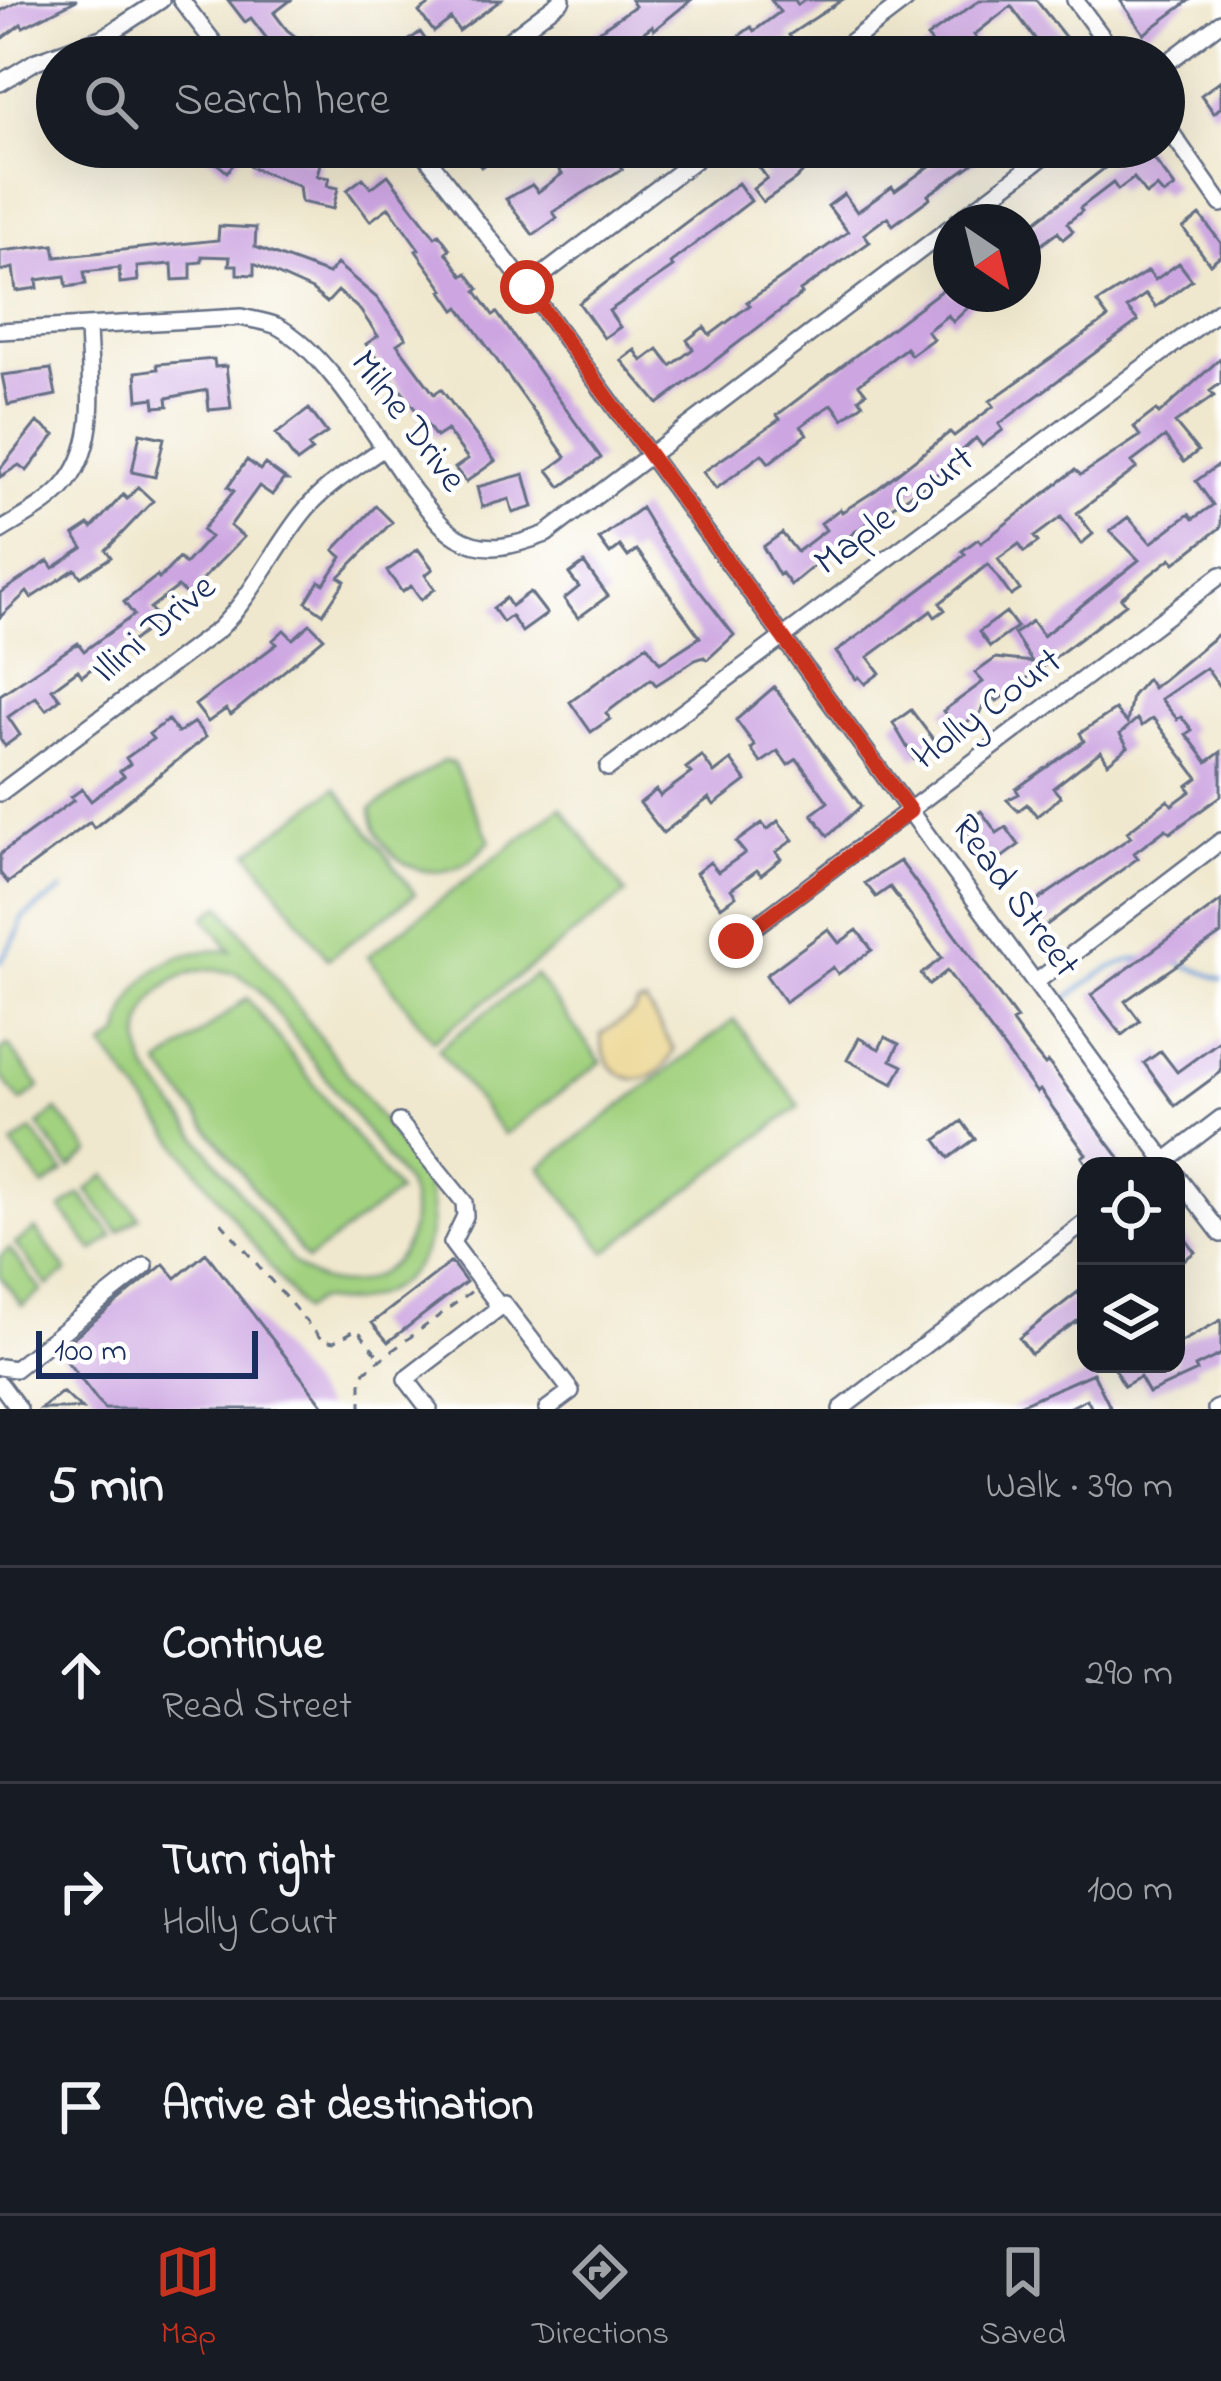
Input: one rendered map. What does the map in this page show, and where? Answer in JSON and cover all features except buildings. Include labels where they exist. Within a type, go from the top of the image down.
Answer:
[{"type":"street","points":[[106,36],[161,0]]},
{"type":"street","points":[[181,0],[209,36]]},
{"type":"street","points":[[515,36],[562,0]]},
{"type":"street","points":[[859,36],[906,0]]},
{"type":"street","points":[[1075,0],[1102,36]]},
{"type":"street","points":[[1185,49],[1221,22]]},
{"type":"street","points":[[0,83],[36,62]]},
{"type":"street","points":[[1185,152],[1221,204]]},
{"type":"street","name":"Read Street","points":[[435,168],[527,287],[1160,1157]]},
{"type":"street","points":[[527,287],[684,168]]},
{"type":"street","name":"Milne Drive","points":[[980,204],[1028,168]]},
{"type":"street","name":"Milne Drive","points":[[0,332],[242,317],[273,324],[322,362],[433,516],[458,538],[484,546],[513,547],[546,534],[933,240]]},
{"type":"street","name":"Maple Court","points":[[608,768],[1221,309]]},
{"type":"street","points":[[0,531],[63,488],[82,459],[91,424],[88,326]]},
{"type":"street","name":"Illini Drive","points":[[0,793],[219,628],[240,608],[321,493],[382,449]]},
{"type":"street","name":"Holly Court","points":[[736,941],[1221,575]]},
{"type":"street","points":[[1036,982],[1221,841]]},
{"type":"street","points":[[1178,1157],[1221,1118]]},
{"type":"street","points":[[399,1122],[464,1202],[466,1216],[452,1244],[500,1307]]},
{"type":"street","name":"Read Street","points":[[1185,1189],[1221,1234]]},
{"type":"street","points":[[841,1409],[1077,1229]]},
{"type":"street","points":[[0,1367],[15,1369],[145,1266]]},
{"type":"street","points":[[429,1409],[406,1379],[503,1304],[571,1391],[547,1409]]},
{"type":"street","points":[[0,1384],[19,1409]]},
{"type":"path","points":[[221,1222],[322,1340],[334,1342],[358,1329],[381,1359]]},
{"type":"path","points":[[361,1409],[365,1371],[473,1290]]},
{"type":"green space","points":[[443,761],[453,763],[490,841],[472,859],[436,872],[405,863],[392,853],[382,841],[371,809]]},
{"type":"green space","points":[[336,788],[415,894],[328,959],[249,852]]},
{"type":"green space","points":[[561,807],[626,894],[433,1041],[368,956]]},
{"type":"green space","points":[[221,905],[424,1176],[431,1204],[423,1253],[411,1272],[371,1298],[317,1300],[303,1310],[104,1047],[120,1035],[133,996],[157,969],[190,954],[231,951],[205,917]],"holes":[[[214,969],[238,974],[258,988],[407,1185],[412,1212],[409,1236],[399,1256],[363,1281],[340,1284],[317,1278],[294,1264],[147,1070],[142,1051],[144,1016],[163,988],[194,972]]]},
{"type":"green space","points":[[535,975],[601,1062],[504,1135],[438,1049]]},
{"type":"green space","points":[[247,998],[398,1192],[307,1260],[160,1065]]},
{"type":"green space","points":[[734,1020],[800,1106],[606,1252],[540,1167]]},
{"type":"green space","points":[[8,1045],[40,1087],[21,1102],[0,1075],[0,1051]]},
{"type":"green space","points":[[57,1110],[90,1152],[70,1168],[38,1125]]},
{"type":"green space","points":[[31,1130],[64,1172],[44,1187],[12,1145]]},
{"type":"green space","points":[[106,1175],[139,1217],[119,1232],[87,1190]]},
{"type":"green space","points":[[80,1194],[113,1236],[93,1251],[61,1209]]},
{"type":"green space","points":[[35,1229],[67,1271],[48,1286],[15,1244]]},
{"type":"green space","points":[[9,1249],[42,1291],[22,1306],[0,1276],[0,1256]]},
{"type":"sand","points":[[646,1003],[674,1050],[655,1074],[630,1078],[610,1064],[601,1034],[633,1013],[638,1004]]},
{"type":"waterway","points":[[0,962],[22,918],[62,890]]},
{"type":"waterway","points":[[1062,1002],[1112,967],[1146,958]]},
{"type":"waterway","points":[[1174,961],[1221,979]]},
{"type":"route","points":[[527,287],[910,811],[736,941]]}]
